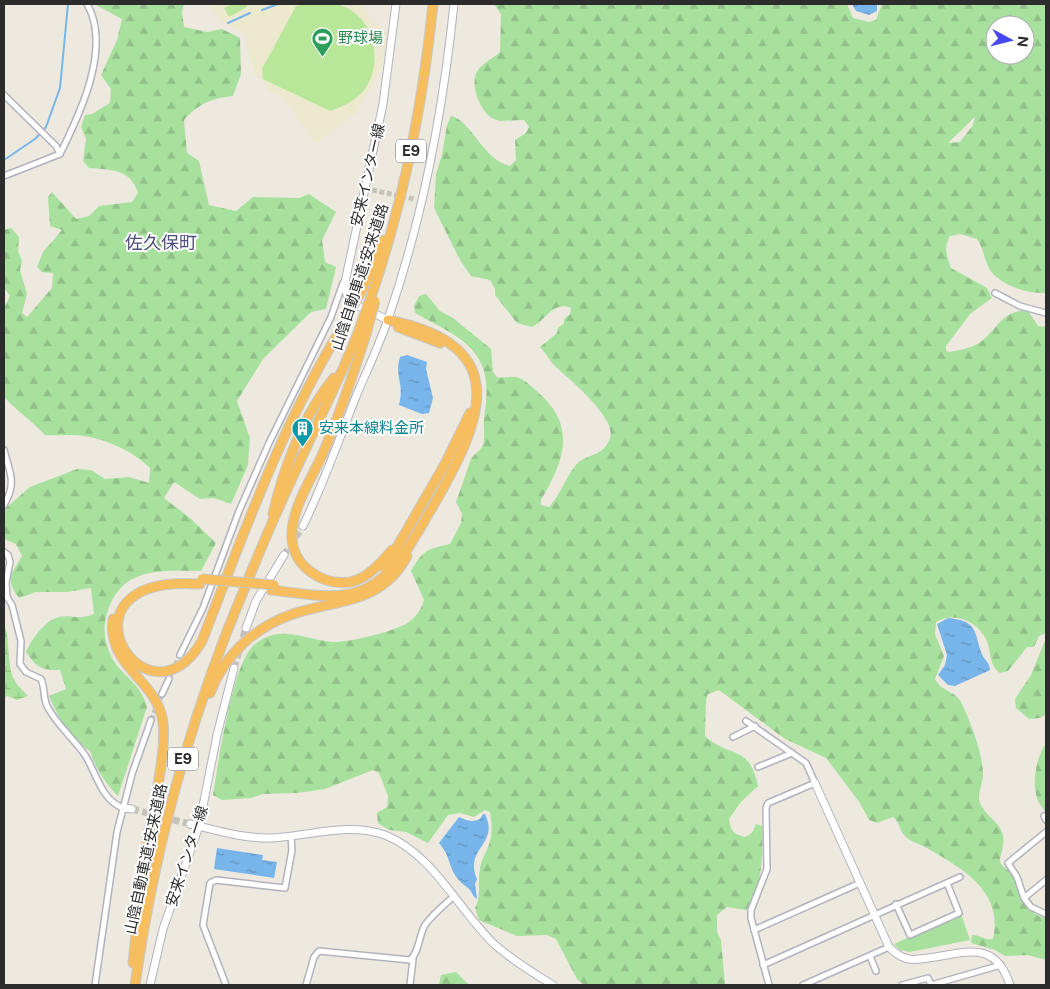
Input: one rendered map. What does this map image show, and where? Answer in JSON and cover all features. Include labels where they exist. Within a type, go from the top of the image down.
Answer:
[{"type":"highway","name":"山陰自動車道;安来道路","points":[[370,294],[398,208],[419,112],[432,4]]},
{"type":"highway","name":"山陰自動車道;安来道路","points":[[370,294],[392,217],[412,131],[432,4]]},
{"type":"highway","points":[[370,294],[326,446],[299,505],[293,524],[292,540],[295,552],[303,566],[315,575],[328,581],[350,582],[374,570],[414,518]]},
{"type":"highway","points":[[201,582],[163,584],[146,588],[132,596],[122,609],[118,624],[119,641],[127,656],[141,667],[169,670],[182,665],[194,655],[202,642],[273,460],[308,383],[344,324],[370,294]]},
{"type":"highway","points":[[273,588],[348,589],[363,584],[377,576],[389,564],[465,426],[472,399],[471,383],[466,369],[457,356],[445,345],[400,329],[388,320]]},
{"type":"highway","points":[[131,985],[145,852],[164,737],[159,706],[115,648],[112,632],[116,609],[124,596],[146,582],[176,578],[331,595],[349,594],[365,589],[384,577],[396,564],[424,520],[453,468],[470,431],[478,399],[475,381],[469,365],[448,341],[431,332],[388,320]]},
{"type":"highway","name":"山陰自動車道;安来道路","points":[[336,379],[360,333]]},
{"type":"highway","name":"E9","points":[[273,520],[280,484],[297,444],[319,395],[336,379]]},
{"type":"highway","name":"E9","points":[[273,520],[292,490],[334,397],[336,379]]},
{"type":"highway","name":"山陰自動車道;安来道路","points":[[135,985],[157,861],[197,713],[223,641],[273,520]]},
{"type":"highway","points":[[197,713],[206,702],[222,668],[232,655],[255,633],[273,622],[294,614],[368,595],[387,583],[401,568],[424,520]]},
{"type":"main road","name":"安来インター線","points":[[344,281],[369,189],[383,104],[396,4]]},
{"type":"main road","points":[[303,526],[316,499],[388,320],[440,104],[454,4]]},
{"type":"main road","points":[[344,281],[344,291],[350,302],[388,320]]},
{"type":"main road","points":[[246,628],[256,601],[284,555]]},
{"type":"main road","name":"安来インター線","points":[[150,985],[163,928],[199,826],[217,735],[234,668]]},
{"type":"main road","points":[[815,783],[889,948],[904,958],[915,959],[981,953],[993,956],[1002,964],[1010,985]]},
{"type":"main road","points":[[123,808],[132,809]]},
{"type":"main road","points":[[190,824],[252,837],[291,836],[342,829],[360,830],[384,835],[405,845],[420,858],[495,944],[553,985]]},
{"type":"street","points":[[4,176],[60,154],[86,98],[92,68],[96,35],[91,11],[87,4]]},
{"type":"street","points":[[4,95],[56,146],[60,154]]},
{"type":"street","points":[[180,655],[203,608],[250,485],[331,317],[344,281]]},
{"type":"street","points":[[995,293],[1020,306],[1046,313]]},
{"type":"street","points":[[4,450],[13,483],[4,506]]},
{"type":"street","points":[[4,552],[8,555],[10,562],[6,583],[7,597],[12,606],[21,641],[20,664],[26,672],[41,679],[47,706],[73,743],[85,755],[99,785],[118,806],[123,808]]},
{"type":"street","points":[[162,694],[169,679]]},
{"type":"street","points":[[96,985],[117,832],[132,774],[152,720]]},
{"type":"street","points":[[746,721],[806,763],[815,783],[768,803],[766,808],[767,869],[751,910],[754,930],[769,985]]},
{"type":"street","points":[[733,736],[755,726]]},
{"type":"street","points":[[758,767],[792,753]]},
{"type":"street","points":[[1046,832],[1008,863],[1017,877],[1024,898],[1030,907],[1044,913],[1046,907]]},
{"type":"street","points":[[226,985],[203,925],[210,883],[216,880],[285,888],[292,850],[291,836]]},
{"type":"street","points":[[763,965],[960,877]]},
{"type":"street","points":[[1024,898],[1046,880]]},
{"type":"street","points":[[754,930],[860,883]]},
{"type":"street","points":[[896,904],[910,935],[959,913],[947,883]]},
{"type":"street","points":[[410,985],[413,959],[426,924],[434,913],[454,898]]},
{"type":"street","points":[[803,985],[889,948]]},
{"type":"street","points":[[306,985],[314,956],[319,951],[413,959]]},
{"type":"street","points":[[870,956],[876,971]]},
{"type":"street","points":[[902,985],[928,978],[931,985],[1002,964]]},
{"type":"shaded area","points":[[207,4],[360,4],[374,22],[387,32],[382,68],[355,114],[316,144],[283,97],[271,92],[255,75],[244,33],[223,22]]},
{"type":"green space","name":"野球場","points":[[332,3],[349,9],[367,27],[372,39],[374,65],[371,78],[365,89],[349,103],[330,111],[263,79],[262,69],[296,6]]},
{"type":"green space","points":[[94,4],[184,4],[182,12],[184,27],[207,32],[222,29],[240,38],[241,74],[233,96],[218,98],[206,103],[184,120],[187,153],[199,161],[209,205],[236,211],[253,197],[299,198],[309,194],[336,212],[322,240],[325,262],[336,267],[326,309],[311,312],[263,359],[237,401],[250,438],[248,465],[231,504],[214,498],[200,499],[174,482],[164,498],[190,518],[216,543],[201,571],[159,572],[134,578],[124,585],[115,596],[108,610],[105,628],[109,652],[118,667],[140,692],[147,707],[118,796],[101,775],[90,751],[71,734],[49,696],[66,689],[60,670],[40,667],[33,662],[26,652],[39,631],[48,622],[64,616],[83,617],[94,614],[91,588],[67,592],[36,592],[19,598],[12,586],[11,577],[22,556],[16,544],[4,539],[4,512],[6,508],[30,487],[77,469],[91,470],[105,479],[129,477],[149,483],[150,468],[128,451],[111,443],[84,436],[45,435],[4,397],[4,308],[10,296],[4,288],[4,230],[11,228],[19,237],[18,251],[22,261],[20,270],[27,294],[22,313],[27,317],[52,288],[53,273],[42,272],[37,267],[43,252],[62,230],[50,226],[48,197],[52,192],[76,219],[89,216],[99,206],[132,202],[138,193],[130,179],[125,175],[112,170],[89,168],[83,161],[86,139],[81,127],[85,115],[92,114],[110,103],[111,89],[101,75],[117,40],[122,19]]},
{"type":"green space","points":[[233,4],[246,4],[247,7],[229,17],[224,8]]},
{"type":"green space","points":[[494,4],[847,4],[853,18],[869,22],[876,20],[882,4],[1046,4],[1046,293],[1022,290],[1006,284],[993,274],[989,268],[977,239],[960,234],[950,236],[946,248],[951,268],[987,288],[992,298],[970,314],[946,346],[946,351],[949,352],[975,345],[983,340],[1007,316],[1020,311],[1028,311],[1038,326],[1046,327],[1046,633],[1039,636],[1034,647],[1027,647],[1008,671],[1000,673],[992,662],[986,639],[977,627],[957,618],[943,619],[936,622],[935,634],[944,656],[935,679],[941,687],[957,696],[969,720],[979,748],[982,767],[983,778],[979,794],[980,803],[982,808],[998,826],[1003,836],[1000,862],[1002,866],[1015,879],[1026,905],[1037,915],[1046,918],[1046,960],[1028,955],[1005,956],[995,950],[971,943],[972,935],[993,939],[995,922],[992,907],[986,894],[977,882],[952,863],[907,838],[893,817],[877,823],[869,820],[860,803],[826,758],[785,739],[719,690],[708,694],[706,700],[705,736],[714,743],[744,757],[754,772],[758,786],[741,802],[729,819],[731,826],[735,833],[745,837],[752,833],[756,824],[762,826],[761,870],[752,900],[746,910],[727,907],[717,915],[717,932],[721,940],[725,985],[584,985],[577,979],[556,939],[547,935],[517,936],[479,920],[475,908],[479,894],[479,874],[481,863],[490,843],[492,830],[490,812],[485,810],[474,817],[460,813],[448,815],[428,843],[406,832],[389,830],[378,823],[377,813],[387,807],[388,796],[379,773],[373,770],[325,789],[297,793],[263,794],[251,798],[222,800],[213,795],[232,694],[245,657],[253,646],[262,639],[281,634],[291,634],[332,642],[349,641],[383,633],[409,622],[414,618],[424,600],[411,571],[426,551],[450,544],[461,523],[462,514],[456,502],[471,460],[482,447],[484,440],[485,376],[480,362],[462,340],[415,313],[414,306],[419,296],[426,294],[440,311],[453,318],[491,349],[493,372],[497,377],[522,379],[552,407],[563,433],[563,446],[555,473],[541,500],[541,505],[549,507],[576,465],[603,449],[610,438],[610,430],[600,410],[555,366],[540,347],[557,333],[558,328],[564,323],[564,319],[570,314],[571,308],[565,306],[555,309],[532,327],[517,323],[495,295],[495,289],[490,280],[471,276],[460,260],[434,208],[436,174],[442,155],[447,125],[451,116],[465,125],[492,156],[510,166],[516,160],[515,140],[526,133],[529,127],[524,120],[500,121],[488,115],[480,104],[475,90],[476,73],[485,63],[500,52],[501,14]],"holes":[[[975,117],[973,125],[960,142],[948,143]]]},
{"type":"green space","points":[[4,624],[12,675],[28,696],[17,700],[7,696],[4,698]]},
{"type":"green space","points":[[1046,638],[1046,714],[1040,718],[1029,719],[1016,708],[1015,699],[1031,675]]},
{"type":"green space","points":[[1046,743],[1046,814],[1038,801],[1035,779],[1037,763]]},
{"type":"green space","points":[[961,914],[970,940],[910,952],[900,950],[894,944]]},
{"type":"green space","points":[[456,972],[469,985],[439,985],[441,975]]},
{"type":"water","points":[[852,4],[877,4],[877,11],[869,15],[856,11]]},
{"type":"water","points":[[407,355],[427,362],[426,369],[433,398],[429,413],[422,414],[399,405],[401,391],[398,364],[400,357]]},
{"type":"water","points":[[948,618],[964,621],[973,628],[990,670],[955,686],[948,685],[938,675],[945,665],[947,655],[937,624]]},
{"type":"water","points":[[485,814],[488,824],[488,833],[475,860],[477,899],[456,876],[439,843],[459,817],[474,821],[480,819]]},
{"type":"water","points":[[217,848],[263,855],[262,860],[277,862],[274,878],[214,869]]},
{"type":"waterway","points":[[4,160],[35,139],[46,127],[60,88],[68,4]]},
{"type":"waterway","points":[[262,10],[278,4]]},
{"type":"waterway","points":[[228,23],[250,13]]},
{"type":"tunnel","points":[[372,190],[414,199]]},
{"type":"tunnel","points":[[284,555],[303,526]]},
{"type":"tunnel","points":[[234,668],[246,628]]},
{"type":"tunnel","points":[[169,679],[180,655]]},
{"type":"tunnel","points":[[151,720],[162,694]]},
{"type":"tunnel","points":[[132,809],[190,824]]},
{"type":"place","name":"野球場","points":[[322,57]]},
{"type":"place","name":"安来本線料金所","points":[[303,447]]},
{"type":"district","name":"佐久保町","points":[[161,243]]}]
